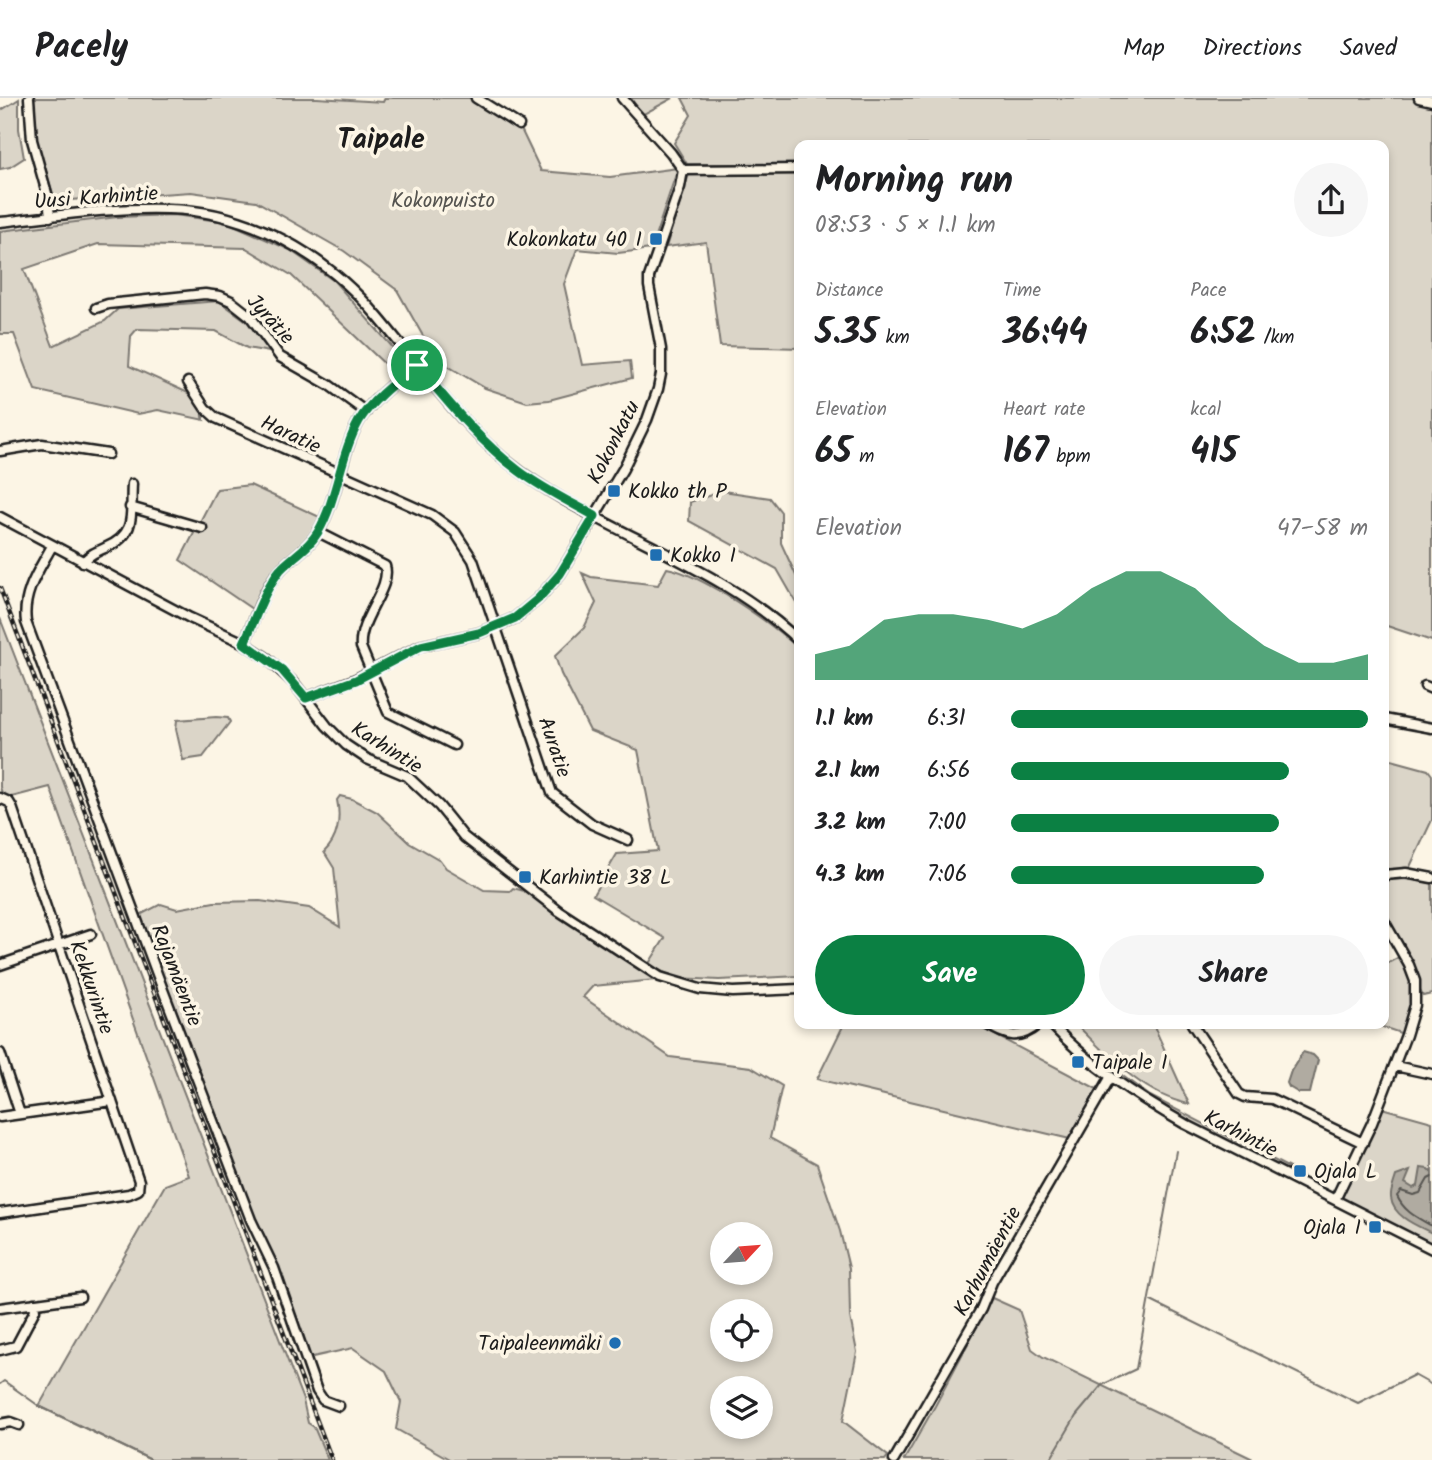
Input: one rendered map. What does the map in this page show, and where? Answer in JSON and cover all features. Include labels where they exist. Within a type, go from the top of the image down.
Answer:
[{"type":"street","points":[[29,98],[32,140],[48,197],[50,217]]},
{"type":"street","points":[[476,98],[519,125]]},
{"type":"street","points":[[622,98],[683,170],[794,169]]},
{"type":"street","points":[[1419,98],[1432,101]]},
{"type":"street","name":"Kokonkatu","points":[[306,698],[371,672],[421,646],[479,633],[515,618],[538,599],[560,574],[647,420],[658,389],[661,349],[649,277],[680,187],[683,170]]},
{"type":"street","name":"Uusi Karhintie","points":[[0,222],[135,209],[171,209],[227,217],[268,232],[313,256],[336,274],[377,315],[458,412],[503,458],[538,484],[761,607],[794,637]]},
{"type":"street","name":"Jyrätie","points":[[96,308],[108,304],[220,296],[250,316],[280,357],[329,385],[366,412]]},
{"type":"street","points":[[244,643],[279,571],[306,548],[318,532],[335,494],[354,433],[366,412],[417,365]]},
{"type":"street","name":"Haratie","points":[[187,382],[205,408],[216,418],[432,515],[455,532],[468,549],[496,626]]},
{"type":"street","points":[[0,451],[43,444],[108,454]]},
{"type":"street","points":[[83,562],[89,555],[126,535],[130,524],[132,484]]},
{"type":"street","points":[[130,507],[202,528]]},
{"type":"street","name":"Karhintie","points":[[0,517],[244,643],[282,670],[346,746],[367,759],[407,776],[431,798],[465,837],[559,911],[660,977],[700,989],[733,992],[794,989]]},
{"type":"street","points":[[318,532],[385,566],[386,578],[360,636],[361,648],[388,712],[454,745]]},
{"type":"street","name":"Rajamäentie","points":[[52,546],[29,590],[24,608],[26,622],[251,1220],[274,1268],[317,1391],[323,1399],[339,1406]]},
{"type":"street","name":"Auratie","points":[[496,626],[552,793],[592,824],[628,840]]},
{"type":"street","points":[[1389,720],[1432,728]]},
{"type":"street","name":"Kekkurintie","points":[[0,1213],[129,1194],[138,1190],[137,1175],[12,807],[2,799]]},
{"type":"street","points":[[1389,875],[1406,873],[1432,878]]},
{"type":"street","points":[[1335,1200],[1363,1143],[1395,1066],[1415,1005],[1415,981],[1389,930]]},
{"type":"street","points":[[0,965],[91,934]]},
{"type":"street","points":[[996,1029],[1017,1036],[1032,1029]]},
{"type":"street","name":"Karhintie","points":[[1056,1029],[1110,1078],[1185,1124],[1432,1249]]},
{"type":"street","points":[[1195,1029],[1239,1094],[1272,1099],[1363,1143]]},
{"type":"street","points":[[0,1053],[20,1114]]},
{"type":"street","points":[[1395,1066],[1432,1074]]},
{"type":"street","name":"Karhumäentie","points":[[894,1460],[981,1309],[992,1282],[1110,1078]]},
{"type":"street","points":[[0,1117],[112,1101]]},
{"type":"street","points":[[0,1308],[80,1297]]},
{"type":"street","points":[[0,1350],[16,1346],[35,1310],[34,1303]]},
{"type":"street","points":[[0,1424],[11,1422],[19,1426]]},
{"type":"green space","name":"Kokonpuisto","points":[[29,98],[317,98],[383,102],[385,98],[476,98],[519,125],[541,171],[610,177],[678,168],[651,249],[618,253],[577,249],[564,284],[582,365],[630,361],[632,378],[549,400],[527,402],[485,388],[436,359],[397,290],[344,251],[256,201],[191,192],[55,201],[36,137]]},
{"type":"green space","points":[[631,98],[673,98],[642,115]]},
{"type":"green space","points":[[682,98],[1432,98],[1432,641],[1389,627],[1389,140],[794,140],[794,165],[687,164],[674,143],[691,115]]},
{"type":"green space","points":[[19,99],[19,129],[24,158],[10,167],[0,169],[0,111]]},
{"type":"green space","points":[[689,174],[794,174],[794,348],[720,346],[706,242],[666,247]]},
{"type":"green space","points":[[174,215],[227,222],[290,250],[334,281],[403,359],[393,372],[291,275],[246,248],[98,244],[24,269],[53,346],[105,321],[118,309],[219,301],[252,325],[270,352],[247,348],[216,331],[137,329],[131,336],[129,366],[197,397],[204,420],[158,410],[138,414],[35,390],[14,334],[0,334],[0,231],[118,217]]},
{"type":"green space","points":[[250,485],[324,519],[318,532],[279,571],[258,613],[180,560],[217,489]]},
{"type":"green space","points":[[723,491],[770,498],[781,512],[781,543],[794,571],[794,599],[777,569],[689,521],[690,502]]},
{"type":"green space","points":[[667,568],[682,572],[737,602],[794,645],[794,976],[719,980],[676,978],[648,965],[665,938],[593,895],[617,854],[658,851],[638,750],[590,731],[561,674],[555,656],[584,628],[596,603],[582,573],[591,577],[658,585]]},
{"type":"green space","points":[[0,618],[303,1400],[308,1423],[314,1427],[328,1460],[151,1460],[39,1406],[165,1185],[189,1176],[50,787],[4,799],[0,787]]},
{"type":"green space","points":[[228,718],[230,722],[203,757],[183,760],[176,729],[177,720]]},
{"type":"green space","points":[[1389,759],[1428,770],[1432,775],[1432,820],[1408,871],[1389,873]]},
{"type":"green space","points":[[340,796],[377,812],[409,842],[440,860],[446,868],[484,890],[510,891],[513,888],[528,892],[656,980],[593,986],[583,997],[670,1057],[751,1067],[782,1086],[770,1138],[817,1164],[840,1231],[849,1268],[850,1317],[857,1352],[843,1421],[888,1456],[885,1460],[451,1460],[396,1429],[401,1402],[386,1371],[353,1348],[308,1358],[136,917],[161,904],[177,909],[214,902],[260,901],[309,908],[340,927],[334,868],[324,852],[333,841],[339,814],[337,800]]},
{"type":"green space","points":[[1389,880],[1432,883],[1432,994],[1423,996],[1416,983],[1406,1035],[1389,1029],[1389,962],[1403,955],[1389,922]]},
{"type":"green space","points":[[842,1029],[983,1029],[1097,1089],[1070,1139],[817,1079]]},
{"type":"green space","points":[[1081,1029],[1155,1029],[1189,1104],[1156,1092],[1114,1061]]},
{"type":"green space","points":[[1093,1054],[1150,1096],[1295,1171],[1277,1168],[1151,1101],[1090,1058]]},
{"type":"green space","points":[[1378,1107],[1432,1122],[1432,1249],[1335,1202]]},
{"type":"green space","points":[[992,1298],[1019,1310],[1032,1349],[1043,1357],[1255,1460],[904,1460]]},
{"type":"water","points":[[1303,1052],[1318,1060],[1310,1093],[1299,1093],[1287,1083]]},
{"type":"water","points":[[1421,1168],[1432,1173],[1432,1233],[1401,1216],[1391,1198],[1396,1176],[1410,1171],[1405,1183],[1413,1188],[1418,1186]]},
{"type":"waterway","points":[[1050,1460],[1076,1416],[1102,1385],[1136,1369],[1176,1151]]},
{"type":"waterway","points":[[1151,1301],[1358,1403],[1414,1375],[1432,1385]]},
{"type":"waterway","points":[[0,1384],[4,1381],[39,1406],[151,1460]]},
{"type":"railway","points":[[0,588],[332,1460]]},
{"type":"place","name":"Kokonkatu 40 I","points":[[656,239]]},
{"type":"place","name":"Kokko th P","points":[[614,491]]},
{"type":"place","name":"Kokko I","points":[[656,555]]},
{"type":"place","name":"Karhintie 38 L","points":[[525,877]]},
{"type":"place","name":"Taipale I","points":[[1078,1062]]},
{"type":"place","name":"Ojala L","points":[[1300,1171]]},
{"type":"place","name":"Ojala I","points":[[1375,1227]]},
{"type":"place","name":"Taipaleenmäki","points":[[615,1343]]},
{"type":"district","name":"Taipale","points":[[381,138]]},
{"type":"route","points":[[417,365],[503,458],[538,484],[595,516],[560,574],[538,599],[515,618],[479,633],[421,646],[356,680],[306,698],[282,670],[244,643],[279,571],[306,548],[318,532],[335,494],[360,419],[388,389],[417,365]]}]
